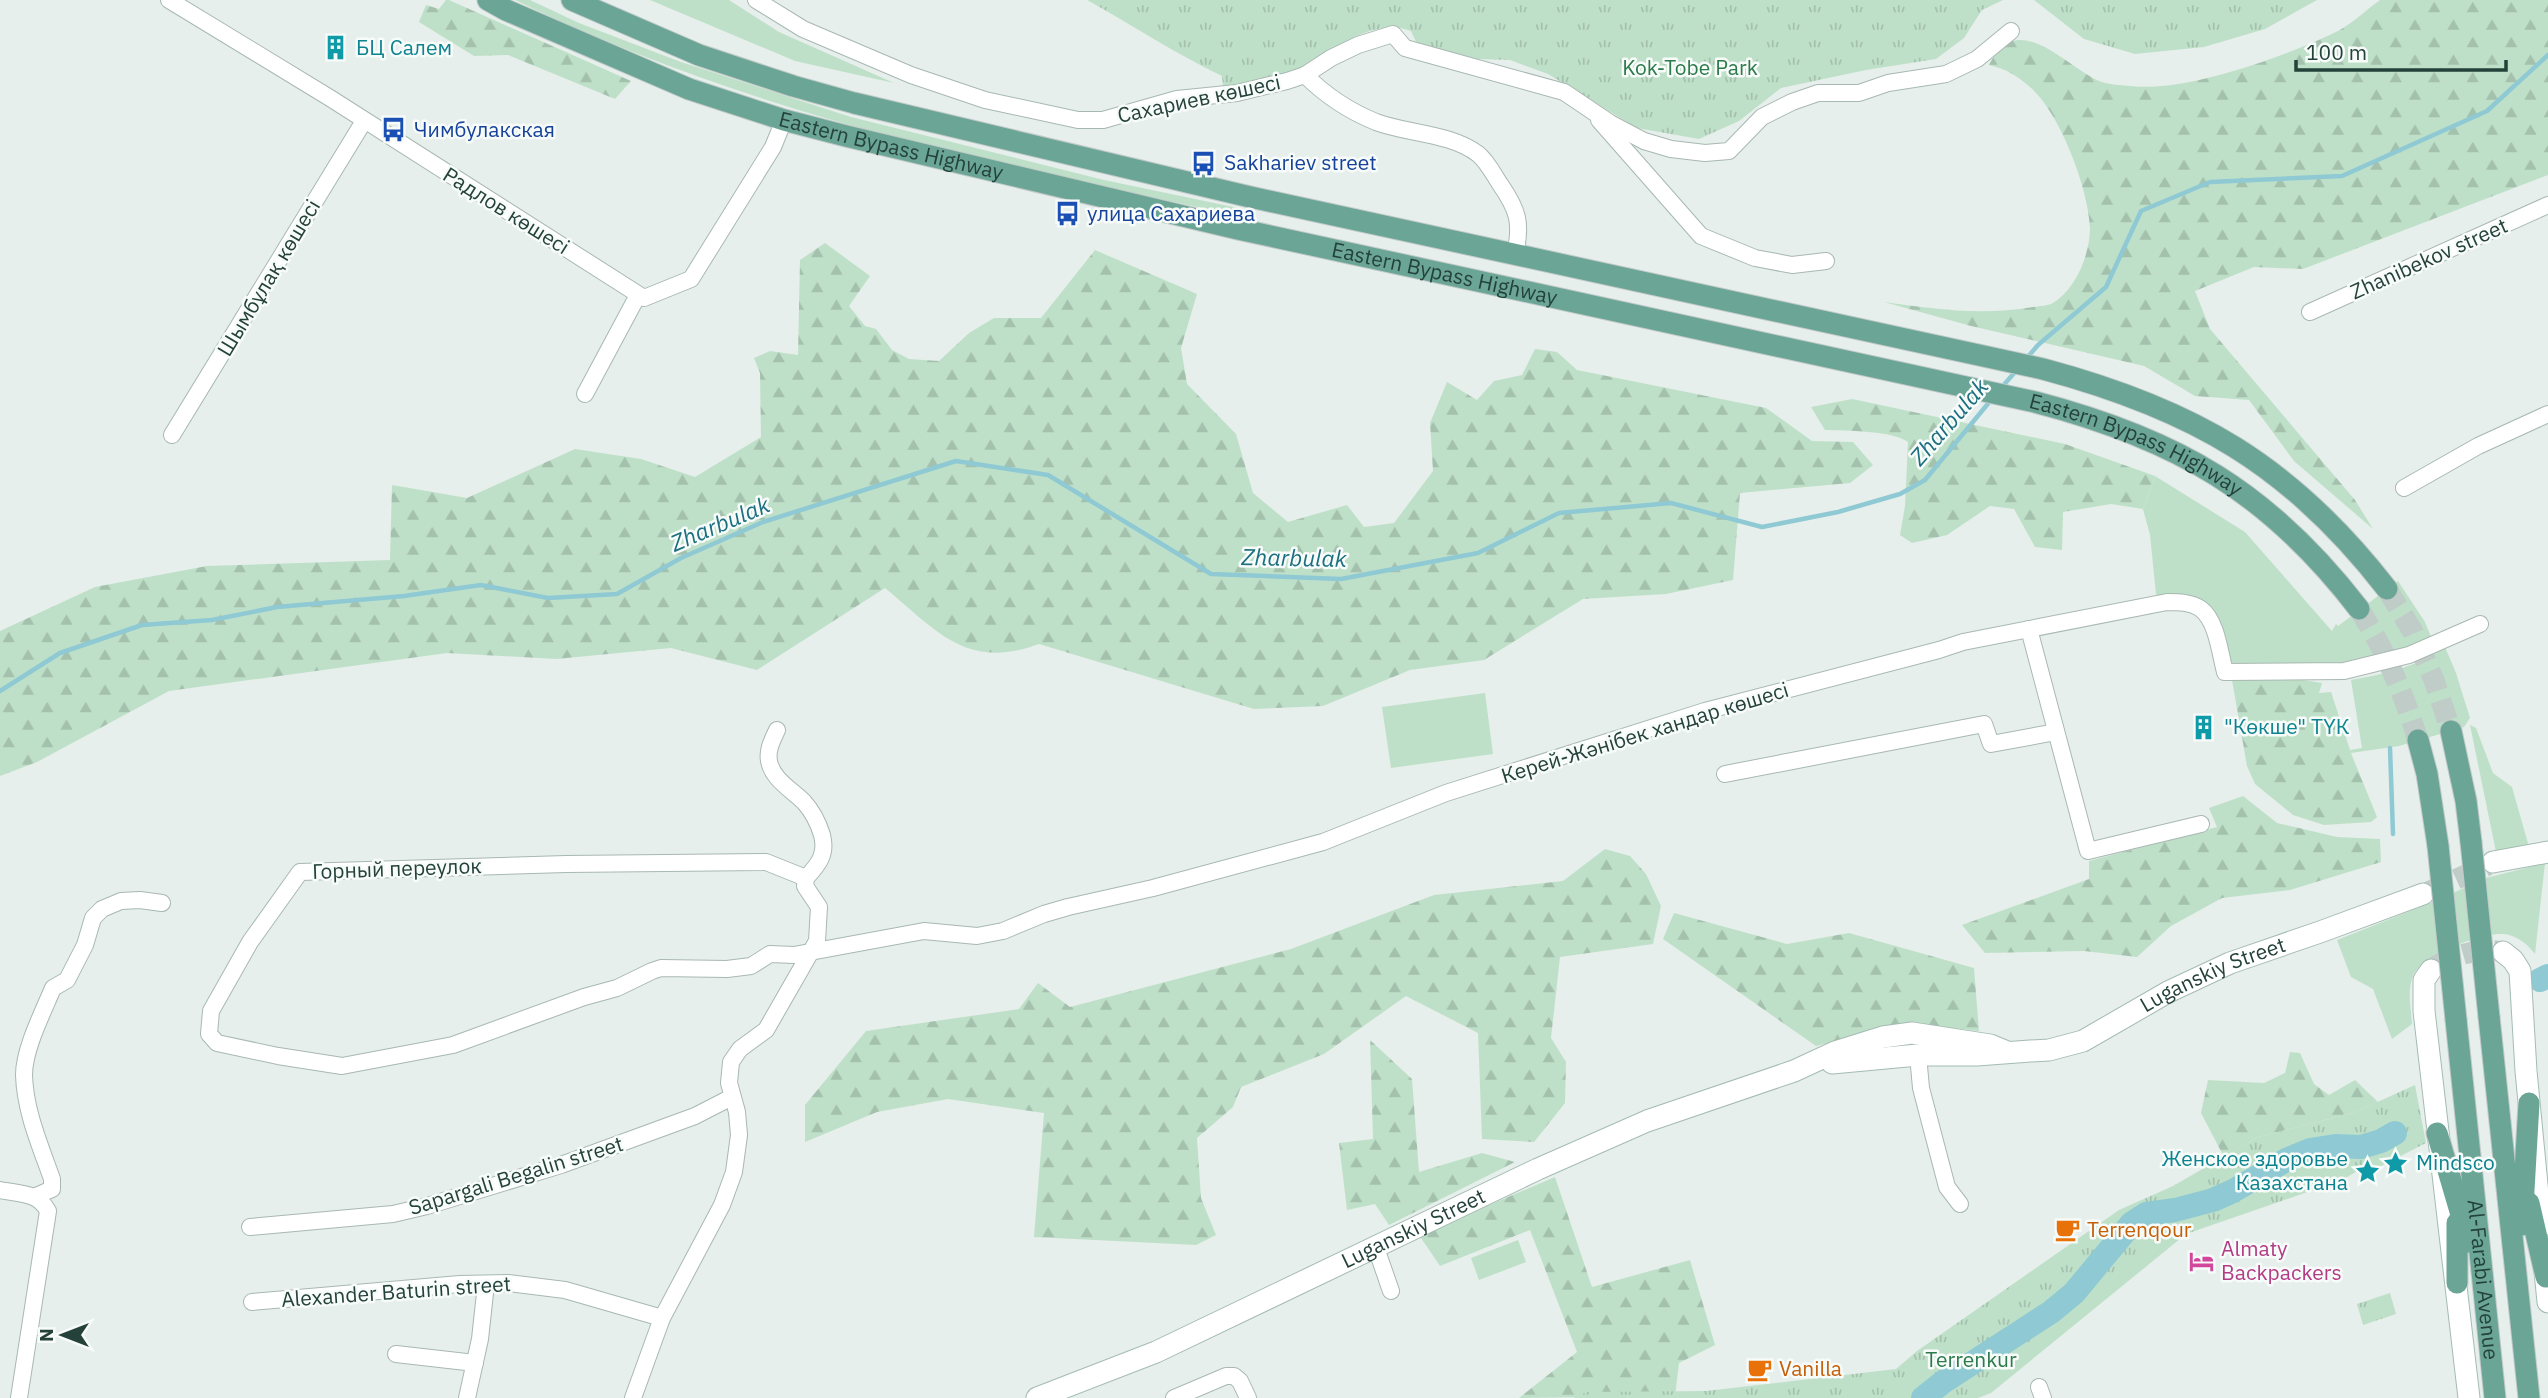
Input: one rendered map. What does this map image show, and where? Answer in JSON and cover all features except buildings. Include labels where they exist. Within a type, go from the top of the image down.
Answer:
[{"type":"main road","name":"Eastern Bypass Highway","points":[[488,0],[689,89],[784,120],[1318,246],[2073,411],[2169,448],[2224,480],[2275,517],[2334,576],[2359,609]]},
{"type":"main road","name":"Eastern Bypass Highway","points":[[572,0],[699,55],[854,103],[1246,196],[2043,369],[2095,383],[2184,418],[2262,464],[2330,521],[2387,589]]},
{"type":"main road","points":[[2451,731],[2466,801],[2471,842],[2525,1357]]},
{"type":"main road","points":[[2418,740],[2427,774],[2438,846],[2462,1077],[2457,1283]]},
{"type":"main road","points":[[2496,1075],[2546,1277]]},
{"type":"main road","name":"Al-Farabi Avenue","points":[[2462,1077],[2496,1398]]},
{"type":"main road","points":[[2525,1357],[2521,1249],[2529,1103]]},
{"type":"main road","points":[[2437,1133],[2473,1254],[2491,1361]]},
{"type":"main road","name":"Al-Farabi Avenue","points":[[2525,1357],[2529,1398]]},
{"type":"street","name":"Радлов көшесі","points":[[169,0],[638,295]]},
{"type":"street","name":"Сахариев көшесі","points":[[756,0],[803,29],[911,75],[985,100],[1079,120],[1103,120],[1182,98],[1237,93],[1304,75],[1358,45],[1393,34],[1405,48],[1564,92],[1644,141],[1671,149],[1705,153],[1728,151],[1762,117],[1818,93],[1858,93],[1888,83],[1946,74],[1977,59],[2011,31]]},
{"type":"street","points":[[1304,75],[1322,92],[1360,115],[1458,144],[1480,156],[1516,209],[1519,230],[1515,254]]},
{"type":"street","points":[[1593,112],[1701,236],[1755,258],[1792,265],[1826,261]]},
{"type":"street","points":[[585,394],[638,295],[644,298],[691,279],[773,147],[784,120]]},
{"type":"street","name":"Шымбұлақ көшесі","points":[[172,435],[364,121]]},
{"type":"street","name":"Zhanibekov street","points":[[2310,312],[2548,205]]},
{"type":"street","points":[[2404,488],[2478,446],[2548,414]]},
{"type":"street","name":"Керей-Жәнібек хандар көшесі","points":[[813,952],[924,931],[977,936],[1003,931],[1068,907],[1153,888],[1323,842],[1446,793],[1705,711],[1963,642],[2029,629],[2167,602],[2185,603],[2201,609],[2211,623],[2225,672],[2311,672],[2344,671],[2379,664],[2426,649],[2480,624]]},
{"type":"street","points":[[2029,629],[2088,851],[2201,824]]},
{"type":"street","points":[[1725,774],[1984,724],[1991,744],[2056,732]]},
{"type":"street","points":[[633,1398],[662,1318],[722,1205],[734,1172],[739,1135],[737,1112],[729,1083],[731,1062],[740,1049],[766,1030],[817,941],[819,906],[805,886],[806,878],[825,851],[824,841],[817,820],[806,804],[774,774],[769,762],[769,747],[777,730]]},
{"type":"street","points":[[2493,862],[2548,852]]},
{"type":"street","name":"Горный переулок","points":[[806,878],[766,862],[566,864],[300,872],[250,942],[223,988],[211,1011],[209,1034],[217,1043],[342,1066],[453,1045],[584,997],[617,988],[662,968],[727,969],[751,966],[770,954],[794,955],[813,952]]},
{"type":"street","name":"Luganskiy Street","points":[[1037,1398],[1060,1394],[1156,1352],[1538,1169],[1647,1121],[1794,1071],[1826,1063],[1918,1055],[1977,1055],[2049,1050],[2082,1041],[2168,992],[2230,962],[2423,894]]},
{"type":"street","points":[[36,1196],[52,1188],[52,1179],[29,1109],[24,1074],[27,1058],[53,988],[67,980],[85,945],[93,918],[102,909],[121,901],[163,903]]},
{"type":"street","points":[[2503,953],[2513,960],[2520,971],[2529,1103],[2548,1302]]},
{"type":"street","points":[[2431,970],[2424,980],[2422,992],[2469,1398]]},
{"type":"street","name":"Luganskiy Street","points":[[1794,1071],[1835,1052],[1883,1037],[1912,1033],[1990,1045],[2007,1052]]},
{"type":"street","points":[[1918,1055],[1921,1088],[1947,1188],[1959,1204]]},
{"type":"street","name":"Sapargali Begalin street","points":[[250,1227],[393,1214],[428,1206],[561,1165],[695,1116],[732,1097]]},
{"type":"street","points":[[0,1190],[36,1196],[48,1211],[19,1398]]},
{"type":"street","points":[[1376,1248],[1391,1291]]},
{"type":"street","points":[[467,1398],[480,1339],[486,1284]]},
{"type":"street","name":"Alexander Baturin street","points":[[252,1302],[486,1284],[534,1284],[565,1290],[662,1318]]},
{"type":"street","points":[[396,1354],[475,1363]]},
{"type":"street","points":[[1174,1398],[1226,1376],[1234,1376],[1240,1381],[1248,1398]]},
{"type":"green space","points":[[446,0],[631,81],[615,99],[508,55],[474,56],[419,22],[426,5],[439,9]]},
{"type":"green space","points":[[515,0],[530,0],[579,23],[681,62],[851,117],[1104,180],[1243,209],[1242,216],[963,155],[780,104],[690,74]]},
{"type":"green space","points":[[650,0],[729,0],[779,32],[894,83],[795,61]]},
{"type":"green space","name":"Kok-Tobe Park","points":[[1087,0],[2003,0],[1982,10],[1964,38],[1936,59],[1781,88],[1739,121],[1699,139],[1637,128],[1548,74],[1510,60],[1447,58],[1417,44],[1411,31],[1395,28],[1364,33],[1284,76],[1223,86],[1222,76]]},
{"type":"green space","points":[[2034,0],[2317,0],[2265,29],[2204,47],[2135,54],[2084,39]]},
{"type":"green space","points":[[2380,0],[2548,0],[2548,175],[2303,269],[2254,267],[2195,291],[2210,329],[2355,500],[2373,529],[2294,461],[2249,400],[2195,396],[2144,366],[1971,326],[1884,302],[1976,311],[2013,310],[2046,305],[2061,297],[2080,270],[2090,228],[2079,174],[2071,153],[2052,115],[2031,88],[2016,77],[1989,65],[2001,49],[2013,41],[2041,45],[2099,81],[2153,87],[2206,78],[2263,61],[2342,29]]},
{"type":"green space","points":[[825,243],[870,276],[849,306],[865,326],[876,329],[892,350],[909,359],[939,361],[969,333],[994,318],[1041,318],[1095,250],[1197,294],[1181,348],[1187,384],[1236,434],[1253,493],[1288,522],[1347,505],[1364,527],[1394,523],[1433,471],[1430,423],[1447,382],[1477,400],[1494,381],[1522,375],[1535,349],[1557,352],[1577,370],[1766,408],[1812,441],[1853,442],[1873,465],[1850,483],[1740,493],[1733,580],[1666,594],[1583,599],[1484,660],[1410,670],[1323,706],[1254,709],[1039,644],[1014,651],[991,653],[972,649],[937,631],[885,588],[757,670],[671,648],[556,659],[447,653],[169,691],[37,762],[0,776],[0,631],[95,587],[207,566],[390,560],[392,485],[467,498],[575,449],[641,459],[695,477],[761,437],[760,373],[754,358],[770,351],[798,355],[800,260]]},
{"type":"green space","points":[[1852,399],[2065,444],[2155,476],[2143,509],[2111,504],[2063,512],[2062,550],[2035,547],[2014,509],[1990,506],[1947,535],[1912,543],[1900,535],[1905,506],[1908,442],[1880,433],[1825,430],[1811,407]]},
{"type":"green space","points":[[2155,476],[2245,532],[2332,631],[2336,624],[2338,626],[2398,581],[2425,622],[2433,642],[2363,664],[2225,672],[2201,609],[2167,602],[2156,594],[2150,535],[2143,509]]},
{"type":"green space","points":[[2445,647],[2470,718],[2464,727],[2399,746],[2351,753],[2350,750],[2362,748],[2351,680],[2412,665]]},
{"type":"green space","points":[[2291,678],[2322,683],[2319,693],[2331,692],[2351,753],[2377,817],[2371,822],[2324,825],[2293,815],[2255,784],[2247,766],[2232,680]]},
{"type":"green space","points":[[1485,693],[1493,754],[1391,768],[1382,707]]},
{"type":"green space","points":[[2470,725],[2476,728],[2493,773],[2512,787],[2529,847],[2496,852]]},
{"type":"green space","points":[[2243,796],[2277,823],[2337,837],[2380,839],[2381,862],[2290,890],[2222,898],[2171,926],[2137,957],[2084,951],[1985,953],[1962,925],[2089,879],[2089,861],[2217,827],[2209,808]]},
{"type":"green space","points":[[1605,849],[1630,856],[1646,874],[1661,906],[1653,944],[1560,957],[1551,1038],[1566,1062],[1565,1103],[1534,1142],[1482,1139],[1478,1033],[1406,996],[1324,1054],[1241,1087],[1233,1107],[1197,1138],[1201,1198],[1216,1235],[1196,1245],[1034,1237],[1044,1113],[948,1099],[877,1112],[805,1142],[805,1105],[866,1031],[1019,1009],[1038,983],[1070,1007],[1291,949],[1434,895],[1563,881]]},
{"type":"green space","points":[[2545,863],[2535,954],[2517,938],[2499,934],[2456,945],[2442,952],[2419,968],[2413,976],[2410,987],[2412,1024],[2392,1039],[2373,989],[2351,977],[2337,940],[2486,878]]},
{"type":"green space","points":[[1674,913],[1787,944],[1849,933],[1974,968],[1979,1031],[1905,1023],[1816,1046],[1663,939]]},
{"type":"green space","points":[[1370,1040],[1412,1079],[1419,1172],[1482,1153],[1515,1162],[1389,1225],[1375,1204],[1347,1210],[1339,1143],[1373,1139]]},
{"type":"green space","points":[[2290,1052],[2300,1053],[2314,1084],[2329,1095],[2355,1080],[2378,1102],[2353,1113],[2258,1137],[2224,1157],[2201,1113],[2208,1080],[2264,1083],[2285,1073]]},
{"type":"green space","name":"Terrenkur","points":[[2415,1085],[2426,1143],[2381,1166],[2359,1170],[2342,1180],[2186,1234],[1991,1393],[1978,1398],[1573,1398],[1587,1392],[1706,1391],[1896,1369],[1917,1351],[2119,1210],[2173,1186],[2258,1137],[2353,1113]]},
{"type":"green space","points":[[1555,1177],[1592,1287],[1690,1260],[1715,1345],[1679,1363],[1675,1396],[1519,1398],[1577,1352],[1530,1230],[1440,1266],[1419,1235]]},
{"type":"green space","points":[[1518,1240],[1526,1262],[1479,1280],[1471,1258]]},
{"type":"green space","points":[[2390,1293],[2396,1314],[2363,1325],[2357,1304]]},
{"type":"waterway","name":"Zharbulak","points":[[2026,359],[2038,345],[2106,287],[2141,211],[2210,182],[2342,176],[2487,111],[2548,55]]},
{"type":"waterway","name":"Zharbulak","points":[[2001,388],[2016,371]]},
{"type":"waterway","name":"Zharbulak","points":[[0,691],[60,653],[142,625],[212,620],[277,607],[404,596],[481,585],[548,598],[617,594],[681,558],[763,522],[956,461],[1048,475],[1211,574],[1341,579],[1478,553],[1559,513],[1671,503],[1762,527],[1838,512],[1900,494],[1925,480],[1991,400]]},
{"type":"waterway","points":[[2390,748],[2393,834]]},
{"type":"waterway","points":[[2540,980],[2548,976]]},
{"type":"waterway","points":[[1923,1398],[1943,1382],[2051,1312],[2074,1293],[2132,1223],[2146,1214],[2213,1200],[2286,1160],[2310,1150],[2335,1146],[2361,1147],[2395,1133]]},
{"type":"tunnel","points":[[2387,589],[2413,632],[2434,680],[2451,731]]},
{"type":"tunnel","points":[[2359,609],[2393,673],[2418,740]]},
{"type":"tunnel","points":[[2428,892],[2488,865]]},
{"type":"tunnel","points":[[2435,967],[2448,959],[2465,954],[2497,951]]},
{"type":"place","name":"БЦ Салем","points":[[336,48]]},
{"type":"place","name":"Чимбулакская","points":[[394,130]]},
{"type":"place","name":"Sakhariev street","points":[[1204,163]]},
{"type":"place","name":"улица Сахариева","points":[[1067,214]]},
{"type":"place","name":"\"Көкше\" ТҮК","points":[[2204,727]]},
{"type":"place","name":"Mindsco","points":[[2396,1163]]},
{"type":"place","name":"Женское здоровье Казахстана","points":[[2368,1171]]},
{"type":"place","name":"Terrenqour","points":[[2067,1230]]},
{"type":"place","name":"Almaty Backpackers","points":[[2201,1261]]},
{"type":"place","name":"Vanilla","points":[[1759,1369]]}]
